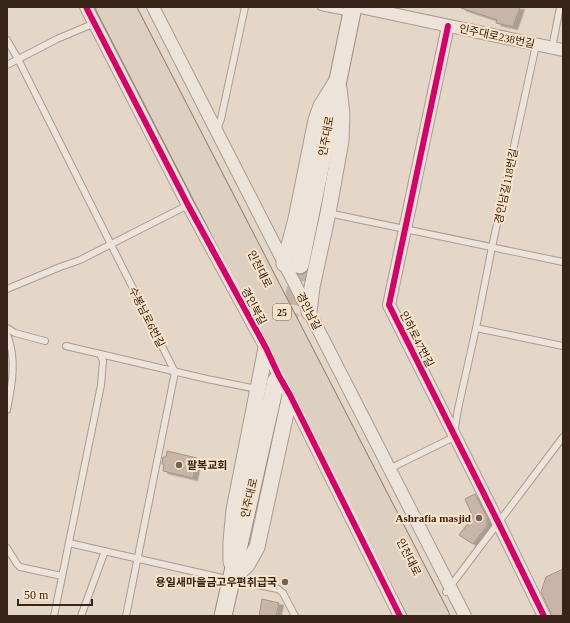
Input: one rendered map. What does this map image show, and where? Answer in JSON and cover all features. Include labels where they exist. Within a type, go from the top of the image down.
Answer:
[{"type":"highway","name":"인천대로","points":[[125,7],[439,616]]},
{"type":"highway","name":"인천대로","points":[[100,15],[419,616]]},
{"type":"highway","points":[[424,587],[452,616]]},
{"type":"main road","name":"인주대로","points":[[292,264],[355,9]]},
{"type":"main road","name":"인주대로","points":[[223,616],[276,381]]},
{"type":"street","name":"경인북길","points":[[86,7],[100,15],[188,204],[266,348],[400,616]]},
{"type":"street","name":"경인남길","points":[[153,7],[217,132],[292,264],[309,312],[389,468],[448,589],[465,616]]},
{"type":"street","name":"인주대로238번길","points":[[355,9],[448,26],[557,49]]},
{"type":"street","name":"인하로47번길","points":[[448,26],[389,305],[544,616]]},
{"type":"street","points":[[309,312],[312,287],[328,213],[341,141],[342,114],[338,79]]},
{"type":"street","points":[[232,580],[231,540],[234,510],[266,348]]},
{"type":"street","points":[[232,580],[247,565],[257,547],[290,395]]},
{"type":"lane","points":[[217,132],[245,7]]},
{"type":"lane","points":[[322,7],[355,9]]},
{"type":"lane","points":[[557,49],[560,7]]},
{"type":"lane","points":[[7,65],[100,15]]},
{"type":"lane","name":"수봉남로6번길","points":[[7,40],[18,59],[174,372]]},
{"type":"lane","name":"경인남길118번길","points":[[454,434],[464,378],[536,45]]},
{"type":"lane","points":[[7,289],[80,260],[188,204]]},
{"type":"lane","points":[[328,213],[563,262]]},
{"type":"lane","points":[[7,328],[15,334],[45,341]]},
{"type":"lane","points":[[476,328],[563,346]]},
{"type":"lane","points":[[7,334],[12,352],[7,410]]},
{"type":"lane","points":[[66,346],[174,372],[257,389]]},
{"type":"lane","points":[[54,616],[101,385],[103,361],[100,354]]},
{"type":"lane","points":[[126,616],[174,372]]},
{"type":"lane","points":[[389,468],[450,439],[454,434]]},
{"type":"lane","points":[[448,589],[563,437]]},
{"type":"lane","points":[[69,543],[278,589],[283,593],[294,616]]},
{"type":"lane","points":[[7,548],[20,568],[62,576]]},
{"type":"lane","points":[[81,616],[104,551]]},
{"type":"building","points":[[520,7],[513,27],[496,23],[497,20],[461,8]]},
{"type":"building","name":"팔복교회","points":[[167,451],[197,458],[193,478],[163,471],[163,457],[166,457]]},
{"type":"building","name":"Ashrafia masjid","points":[[475,494],[487,517],[487,526],[473,544],[459,535],[473,517],[465,499]]},
{"type":"building","points":[[563,569],[563,616],[552,616],[541,592],[546,577]]},
{"type":"building","points":[[262,599],[279,603],[276,616],[259,616]]},
{"type":"tunnel","points":[[287,329],[300,265]]},
{"type":"cycle path","points":[[86,7],[188,205],[266,348],[400,616]]},
{"type":"cycle path","points":[[448,26],[389,305],[544,616]]},
{"type":"place","name":"팔복교회","points":[[179,465]]},
{"type":"place","name":"Ashrafia masjid","points":[[479,518]]},
{"type":"place","name":"용일새마을금고우편취급국","points":[[285,582]]}]
